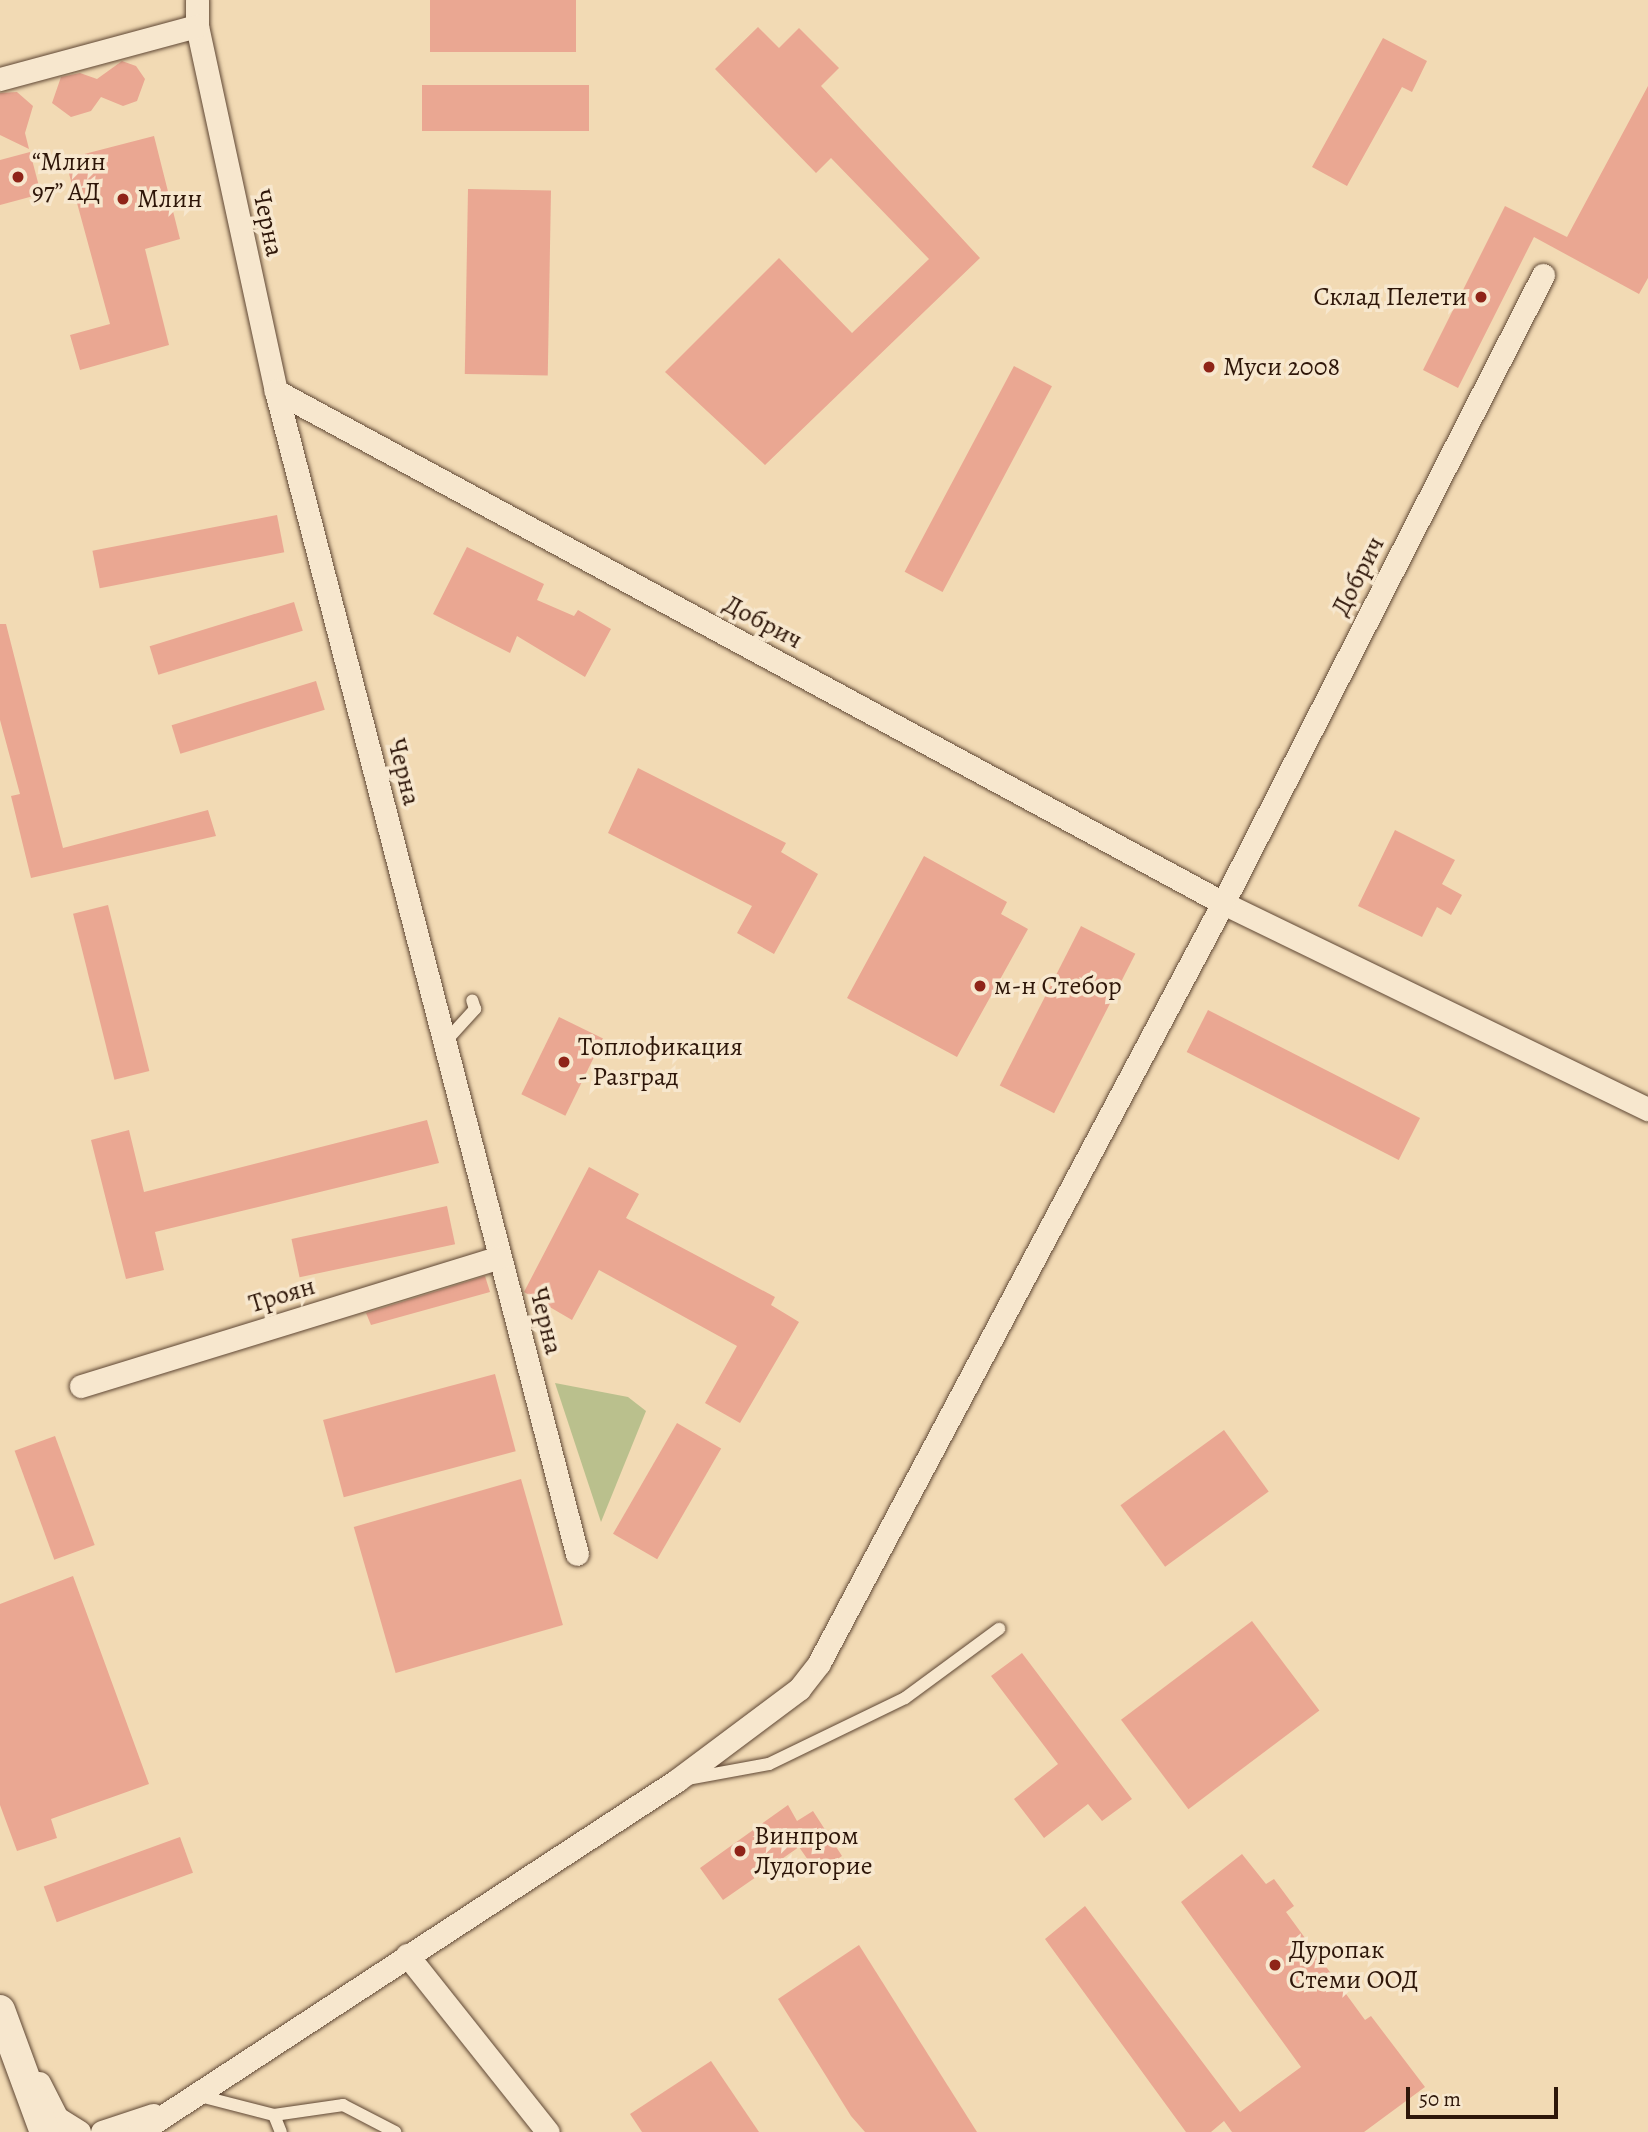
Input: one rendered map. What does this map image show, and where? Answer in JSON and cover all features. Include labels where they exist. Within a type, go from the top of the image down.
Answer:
[{"type":"street","name":"Черна","points":[[197,0],[197,26],[276,391],[577,1554]]},
{"type":"street","points":[[0,79],[197,26]]},
{"type":"street","name":"Добрич","points":[[1223,903],[1543,275]]},
{"type":"street","name":"Добрич","points":[[276,391],[1223,903],[1648,1109]]},
{"type":"street","points":[[139,2132],[183,2099],[676,1781],[777,1709],[819,1663],[1223,903]]},
{"type":"street","name":"Троян","points":[[81,1386],[500,1257]]},
{"type":"street","points":[[407,1955],[548,2132]]},
{"type":"street","points":[[0,2004],[57,2118],[79,2132]]},
{"type":"street","points":[[0,2010],[45,2132]]},
{"type":"street","points":[[102,2132],[183,2099]]},
{"type":"lane","points":[[445,1042],[475,1009],[472,1000]]},
{"type":"lane","points":[[676,1781],[769,1764],[905,1698],[999,1629]]},
{"type":"lane","points":[[183,2099],[274,2115],[343,2105],[395,2132]]},
{"type":"lane","points":[[274,2115],[281,2132]]},
{"type":"green space","points":[[555,1383],[628,1397],[646,1411],[601,1522]]},
{"type":"building","points":[[430,0],[576,0],[576,52],[430,52]]},
{"type":"building","points":[[758,27],[779,48],[799,28],[839,68],[821,86],[980,258],[765,465],[665,372],[779,258],[852,333],[929,259],[831,158],[816,173],[715,69]]},
{"type":"building","points":[[1383,38],[1427,61],[1412,92],[1402,87],[1347,186],[1312,167]]},
{"type":"building","points":[[122,61],[136,66],[145,79],[137,101],[123,106],[101,97],[91,111],[71,117],[52,103],[61,77],[80,73],[97,79]]},
{"type":"building","points":[[422,85],[589,85],[589,131],[422,131]]},
{"type":"building","points":[[1648,86],[1648,278],[1639,294],[1534,237],[1458,388],[1423,370],[1505,206],[1567,237]]},
{"type":"building","points":[[17,92],[33,106],[25,133],[29,149],[0,135],[0,93]]},
{"type":"building","name":"Млин","points":[[154,136],[180,239],[145,249],[169,345],[80,370],[70,335],[110,324],[65,159]]},
{"type":"building","name":"“Млин 97” АД","points":[[30,152],[41,194],[0,205],[0,160]]},
{"type":"building","points":[[468,189],[551,190],[548,375],[465,374]]},
{"type":"building","points":[[1014,366],[1052,386],[943,592],[905,572]]},
{"type":"building","points":[[277,515],[284,552],[100,588],[92,551]]},
{"type":"building","points":[[467,547],[544,584],[537,600],[574,616],[578,610],[611,629],[585,677],[517,636],[510,653],[433,614]]},
{"type":"building","points":[[294,602],[303,631],[158,675],[150,646]]},
{"type":"building","points":[[0,624],[6,624],[63,848],[208,810],[216,836],[31,878],[11,796],[20,794],[0,720]]},
{"type":"building","points":[[316,681],[325,710],[180,754],[172,725]]},
{"type":"building","points":[[638,768],[786,843],[781,852],[818,874],[774,954],[737,933],[752,906],[608,833]]},
{"type":"building","points":[[1395,830],[1455,860],[1442,884],[1462,895],[1451,915],[1437,907],[1422,937],[1358,906]]},
{"type":"building","points":[[924,856],[1007,902],[1001,914],[1028,929],[957,1057],[847,998]]},
{"type":"building","points":[[108,905],[149,1071],[114,1080],[73,914]]},
{"type":"building","points":[[1081,926],[1135,954],[1054,1113],[1000,1085]]},
{"type":"building","points":[[1208,1010],[1420,1118],[1399,1160],[1187,1052]]},
{"type":"building","name":"Топлофикация - Разград","points":[[559,1017],[603,1038],[565,1116],[521,1094]]},
{"type":"building","points":[[427,1120],[439,1163],[155,1232],[164,1270],[126,1279],[91,1140],[129,1130],[144,1192]]},
{"type":"building","points":[[589,1167],[639,1194],[626,1218],[775,1297],[771,1305],[799,1322],[740,1423],[705,1403],[737,1346],[599,1270],[572,1320],[524,1292]]},
{"type":"building","points":[[447,1206],[455,1244],[300,1277],[291,1239]]},
{"type":"building","points":[[485,1276],[490,1292],[371,1325],[366,1313]]},
{"type":"building","points":[[495,1374],[516,1451],[344,1497],[323,1420]]},
{"type":"building","points":[[677,1423],[721,1448],[657,1559],[613,1534]]},
{"type":"building","points":[[1224,1430],[1269,1491],[1165,1567],[1120,1505]]},
{"type":"building","points":[[55,1436],[95,1545],[54,1560],[15,1451]]},
{"type":"building","points":[[521,1479],[563,1625],[396,1673],[354,1527]]},
{"type":"building","points":[[73,1576],[149,1784],[51,1819],[57,1838],[17,1851],[0,1805],[0,1604]]},
{"type":"building","points":[[1252,1621],[1319,1710],[1188,1809],[1121,1720]]},
{"type":"building","points":[[1022,1653],[1132,1799],[1102,1821],[1088,1804],[1044,1838],[1014,1799],[1058,1764],[991,1676]]},
{"type":"building","points":[[788,1805],[797,1821],[813,1811],[842,1856],[817,1873],[799,1847],[723,1900],[700,1868]]},
{"type":"building","points":[[180,1837],[193,1873],[57,1922],[44,1887]]},
{"type":"building","points":[[1242,1854],[1266,1884],[1274,1879],[1294,1906],[1286,1912],[1365,2020],[1371,2016],[1425,2087],[1364,2132],[1232,2132],[1224,2121],[1211,2132],[1186,2132],[1045,1939],[1085,1906],[1240,2112],[1301,2067],[1181,1902]]},
{"type":"building","points":[[859,1945],[977,2132],[865,2132],[851,2116],[778,1999]]},
{"type":"building","points":[[711,2061],[759,2132],[642,2132],[630,2114]]},
{"type":"place","name":"“Млин 97” АД","points":[[18,177]]},
{"type":"place","name":"Млин","points":[[123,199]]},
{"type":"place","name":"Склад Пелети","points":[[1481,297]]},
{"type":"place","name":"Муси 2008","points":[[1209,367]]},
{"type":"place","name":"м-н Стебор","points":[[980,986]]},
{"type":"place","name":"Топлофикация - Разград","points":[[564,1062]]},
{"type":"place","name":"Винпром Лудогорие","points":[[740,1851]]},
{"type":"place","name":"Дуропак Стеми ООД","points":[[1275,1965]]}]
